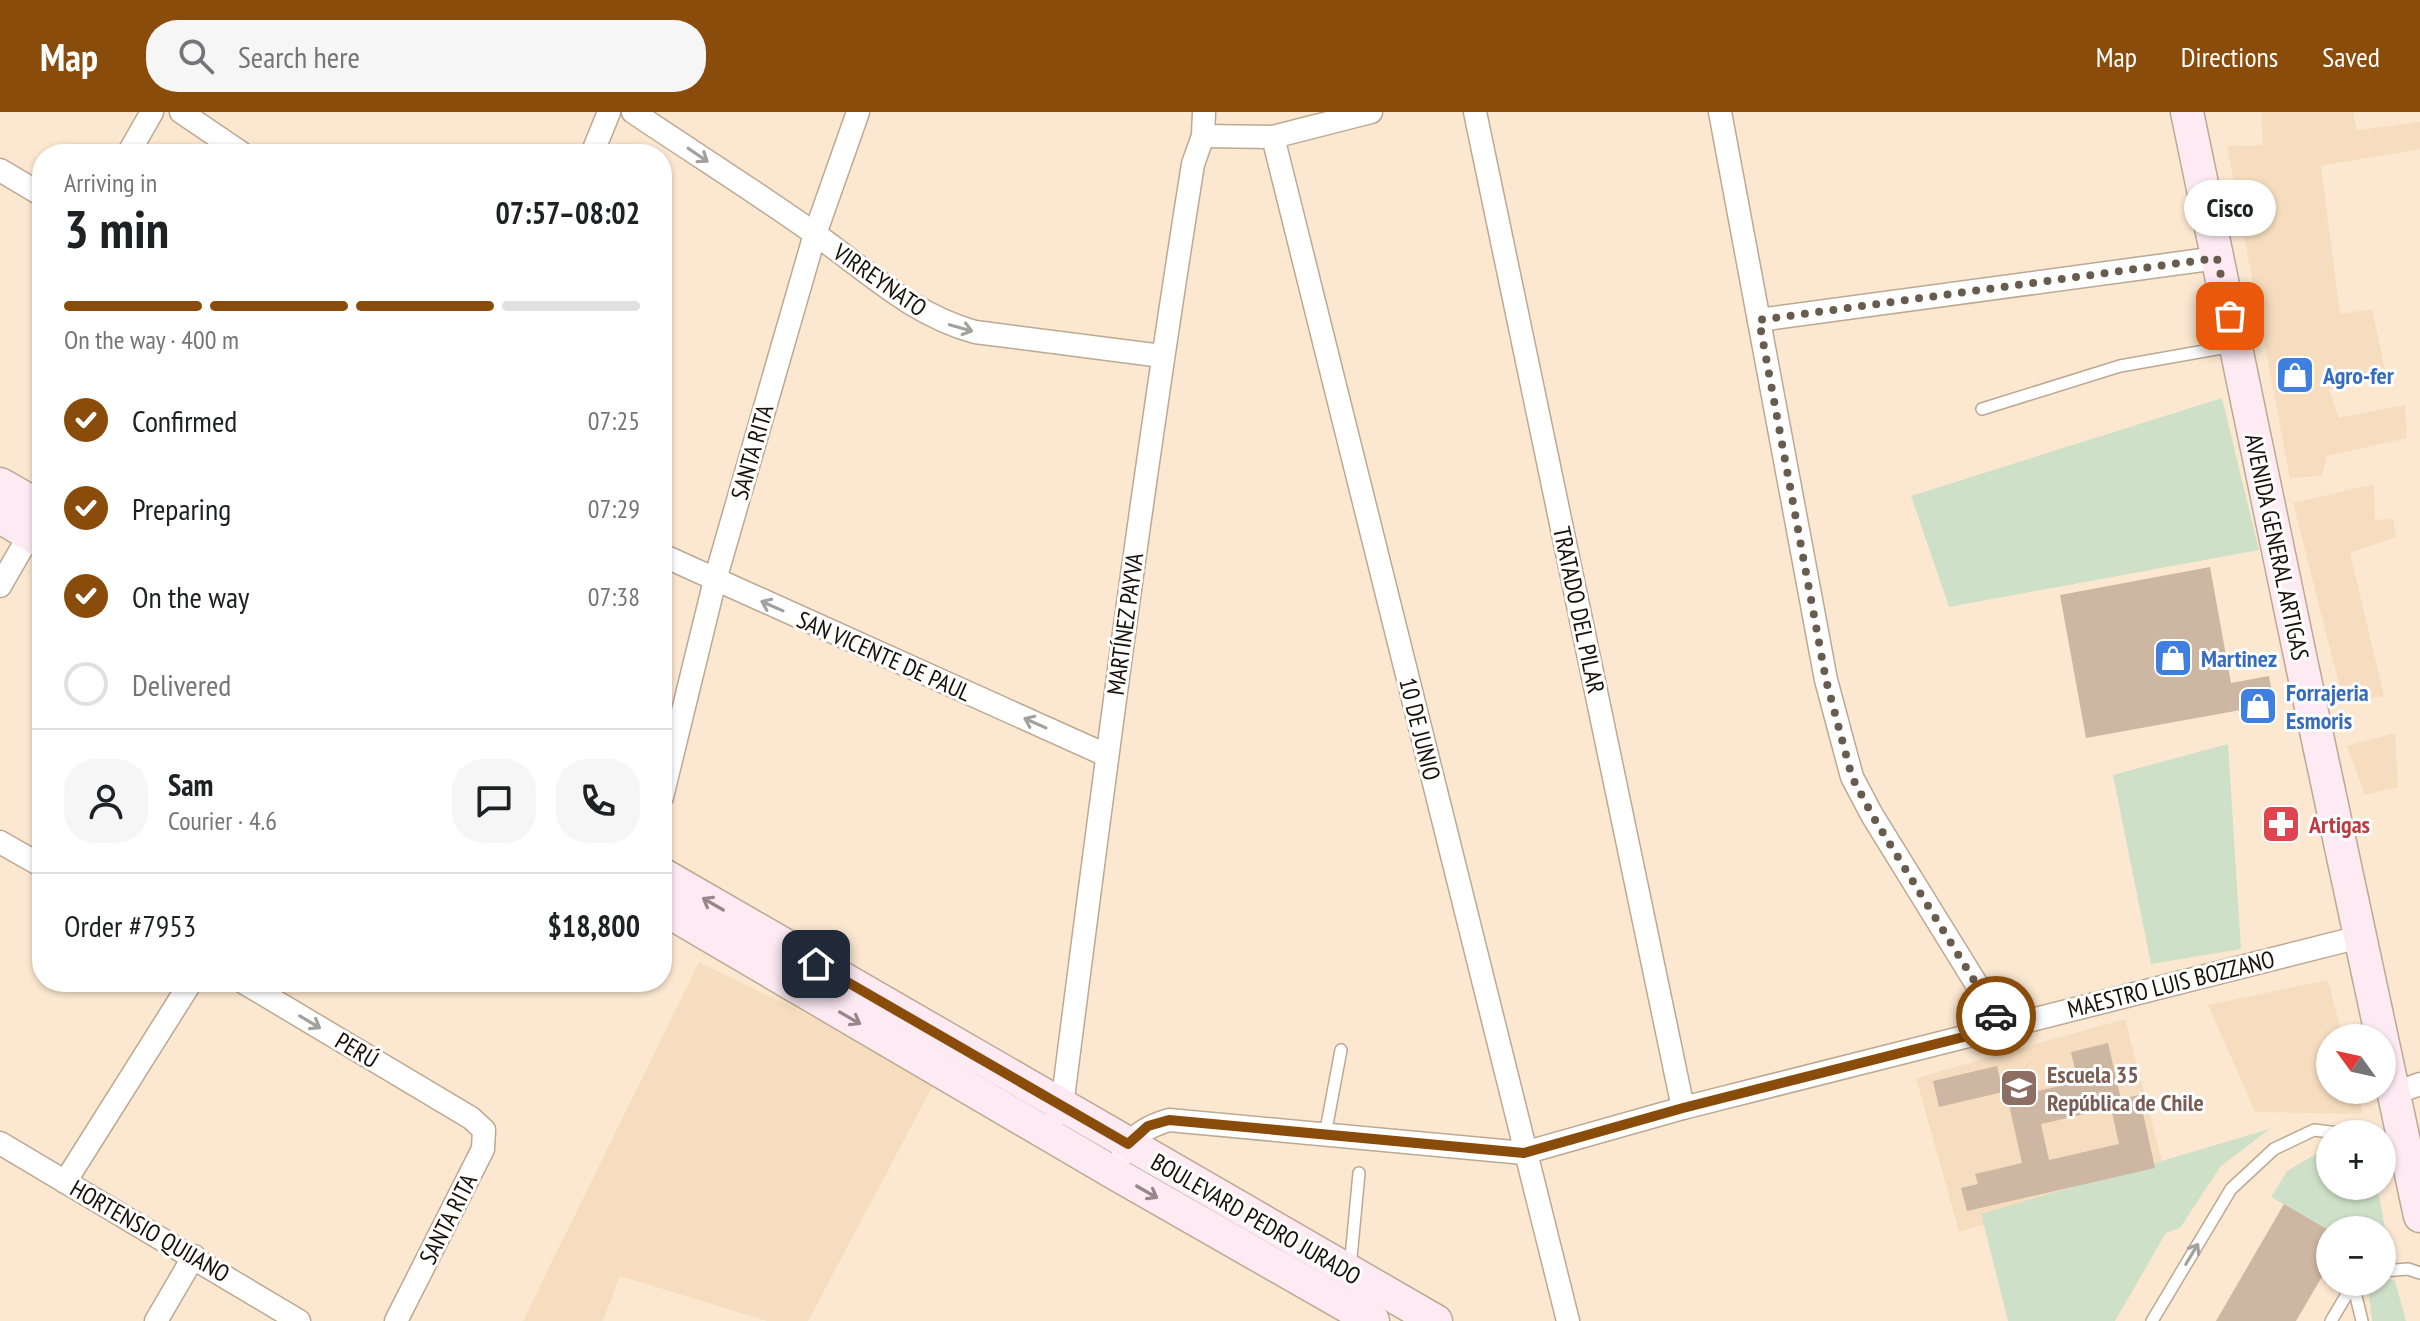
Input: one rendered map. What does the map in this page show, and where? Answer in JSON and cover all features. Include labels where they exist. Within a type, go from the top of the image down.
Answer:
[{"type":"main road","name":"AVENIDA GENERAL ARTIGAS","points":[[2187,112],[2360,937],[2407,1089],[2418,1200]]},
{"type":"main road","points":[[0,484],[32,518]]},
{"type":"main road","points":[[0,517],[32,524]]},
{"type":"main road","name":"BOULEVARD PEDRO JURADO","points":[[672,882],[754,945],[1053,1120],[1114,1173],[1373,1321]]},
{"type":"main road","name":"BOULEVARD PEDRO JURADO","points":[[672,912],[754,945]]},
{"type":"main road","name":"BOULEVARD PEDRO JURADO","points":[[1053,1120],[1128,1144],[1436,1321]]},
{"type":"street","points":[[134,144],[152,112]]},
{"type":"street","points":[[181,112],[228,144]]},
{"type":"street","points":[[596,144],[609,112]]},
{"type":"street","name":"VIRREYNATO","points":[[633,112],[815,234],[916,308],[945,324],[975,332],[1162,356]]},
{"type":"street","name":"SANTA RITA","points":[[672,756],[715,580],[815,234],[858,112]]},
{"type":"street","name":"MARTÍNEZ PAYVA","points":[[1053,1120],[1162,356],[1193,164],[1203,136],[1204,112]]},
{"type":"street","points":[[1203,136],[1273,137],[1371,112]]},
{"type":"street","name":"TRATADO DEL PILAR","points":[[1475,112],[1683,1108]]},
{"type":"street","points":[[1720,112],[1826,680],[1852,777],[1872,815],[2003,1027]]},
{"type":"street","name":"10 DE JUNIO","points":[[1273,137],[1568,1321]]},
{"type":"street","points":[[0,170],[32,189]]},
{"type":"street","points":[[1759,320],[2217,258]]},
{"type":"street","points":[[0,586],[32,536]]},
{"type":"street","name":"SAN VICENTE DE PAUL","points":[[672,560],[1106,755]]},
{"type":"street","points":[[0,842],[32,860]]},
{"type":"street","name":"MAESTRO LUIS BOZZANO","points":[[1128,1144],[1148,1126],[1169,1120],[1524,1153],[1683,1108],[2360,937]]},
{"type":"street","points":[[65,1182],[185,992]]},
{"type":"street","name":"PERÚ","points":[[260,992],[471,1118]]},
{"type":"street","name":"SANTA RITA","points":[[396,1321],[483,1149],[484,1130],[471,1118]]},
{"type":"street","name":"HORTENSIO QUIJANO","points":[[0,1143],[299,1321]]},
{"type":"street","points":[[1114,1173],[1128,1144]]},
{"type":"street","points":[[156,1321],[194,1256]]},
{"type":"lane","points":[[1982,409],[2120,366],[2236,345]]},
{"type":"lane","points":[[1325,1135],[1341,1050]]},
{"type":"lane","points":[[2152,1321],[2231,1189],[2274,1149],[2316,1130]]},
{"type":"lane","points":[[2396,1171],[2418,1200]]},
{"type":"lane","points":[[1349,1272],[1359,1173]]},
{"type":"lane","points":[[2396,1270],[2408,1269],[2420,1273]]},
{"type":"lane","points":[[2331,1321],[2347,1296]]},
{"type":"lane","points":[[2358,1296],[2362,1321]]},
{"type":"shaded area","points":[[2261,112],[2353,112],[2357,130],[2420,122],[2420,149],[2321,166],[2340,314],[2372,309],[2387,378],[2329,389],[2339,418],[2405,405],[2407,438],[2327,456],[2322,476],[2290,478],[2227,146],[2263,145]]},
{"type":"shaded area","points":[[2374,484],[2375,520],[2393,519],[2396,537],[2350,553],[2384,696],[2344,703],[2293,503]]},
{"type":"shaded area","points":[[2395,733],[2398,787],[2365,795],[2347,746]]},
{"type":"shaded area","points":[[699,962],[937,1078],[808,1321],[767,1321],[620,1276],[603,1321],[523,1321]]},
{"type":"shaded area","points":[[2328,980],[2339,1024],[2316,1024],[2316,1104],[2360,1104],[2363,1114],[2255,1112],[2208,1005]]},
{"type":"shaded area","points":[[2125,1019],[2165,1172],[1959,1232],[1916,1078]]},
{"type":"green space","points":[[2222,398],[2259,550],[1949,607],[1911,496]]},
{"type":"green space","points":[[2228,744],[2241,949],[2151,964],[2113,775]]},
{"type":"green space","points":[[2270,1129],[2221,1166],[2180,1228],[2166,1233],[2115,1321],[2008,1321],[1981,1214]]},
{"type":"green space","points":[[2316,1154],[2316,1200],[2380,1200],[2383,1216],[2316,1216],[2316,1223],[2271,1197],[2287,1171]]},
{"type":"green space","points":[[2396,1285],[2406,1321],[2372,1321],[2369,1296],[2396,1296]]},
{"type":"building","points":[[2210,567],[2231,683],[2269,676],[2274,704],[2086,738],[2060,595]]},
{"type":"building","points":[[2108,1043],[2121,1099],[2139,1095],[2155,1168],[1967,1211],[1961,1188],[1978,1184],[1975,1174],[2022,1163],[2003,1078],[2029,1072],[2033,1092],[2078,1082],[2071,1052]],"holes":[[[2111,1108],[2119,1144],[2049,1160],[2041,1124]]]},
{"type":"building","points":[[1997,1066],[2003,1092],[1939,1107],[1933,1081]]},
{"type":"building","points":[[2284,1204],[2316,1223],[2316,1287],[2296,1321],[2216,1321]]},
{"type":"way so far","points":[[1996,1016],[1872,815],[1852,777],[1826,680],[1759,320],[2217,258],[2230,316]]},
{"type":"place","name":"Cisco","points":[[2230,316]]},
{"type":"place","name":"Agro-fer","points":[[2295,375]]},
{"type":"place","name":"Martinez","points":[[2173,658]]},
{"type":"place","name":"Forrajeria Esmoris","points":[[2258,706]]},
{"type":"place","name":"Artigas","points":[[2281,824]]},
{"type":"place","name":"Escuela 35 República de Chile","points":[[2019,1088]]},
{"type":"route","points":[[816,964],[1128,1144],[1148,1126],[1169,1120],[1524,1153],[1683,1108],[2003,1027],[1996,1016]]}]
